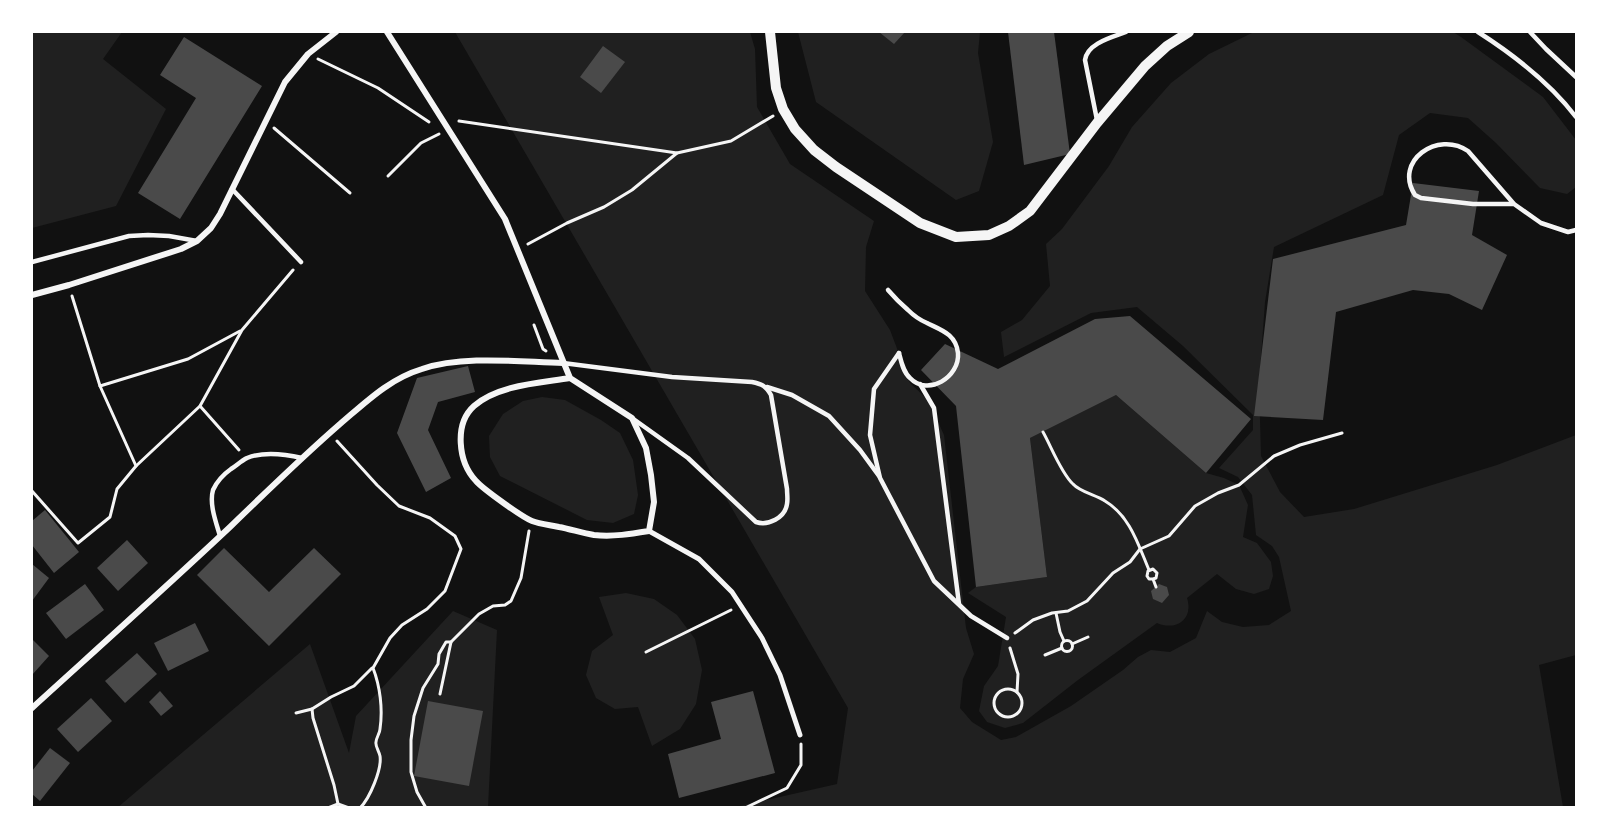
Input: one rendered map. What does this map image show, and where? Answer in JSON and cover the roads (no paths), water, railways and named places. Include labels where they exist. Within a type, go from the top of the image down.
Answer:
[{"type":"street","points":[[32,295],[164,255],[197,241],[211,228],[220,214],[285,82],[308,54],[336,32]]},
{"type":"street","points":[[387,32],[505,219],[570,378],[633,418],[646,448],[651,475],[654,502],[649,531]]},
{"type":"street","points":[[770,32],[776,88],[783,110],[795,129],[814,150],[920,224],[956,237],[989,235],[1009,226],[1030,211],[1097,123],[1145,66],[1186,32]]},
{"type":"street","points":[[32,708],[302,458],[380,390],[423,368],[452,363],[481,361],[563,363]]},
{"type":"street","points":[[570,378],[504,391],[473,407],[465,419],[461,435],[461,450],[475,481],[531,520],[595,535],[627,535],[649,531],[699,559],[732,592],[762,638],[780,675],[800,735]]},
{"type":"lane","points":[[1097,123],[1085,60],[1086,54],[1095,46],[1126,32]]},
{"type":"lane","points":[[1478,32],[1536,74],[1564,101],[1576,117]]},
{"type":"lane","points":[[1530,32],[1576,77]]},
{"type":"lane","points":[[1514,204],[1473,204],[1421,198],[1415,195],[1410,184],[1409,172],[1413,162],[1429,148],[1446,143],[1461,146],[1514,204],[1541,223],[1568,232],[1576,230]]},
{"type":"lane","points":[[232,189],[301,262]]},
{"type":"lane","points":[[32,262],[129,236],[169,236],[197,241]]},
{"type":"lane","points":[[880,478],[870,435],[874,389],[899,353],[902,366],[911,380],[931,385],[941,383],[954,371],[958,353],[951,336],[907,309],[888,290]]},
{"type":"lane","points":[[563,363],[672,377],[752,382],[792,395],[829,416],[860,450],[880,478],[934,581],[971,616],[1007,639]]},
{"type":"lane","points":[[920,384],[934,408],[959,605]]},
{"type":"lane","points":[[633,418],[688,458],[756,522],[770,523],[784,511],[787,504],[787,489],[771,395],[767,387]]},
{"type":"lane","points":[[220,536],[214,514],[213,491],[224,474],[246,458],[271,453],[302,458]]}]
